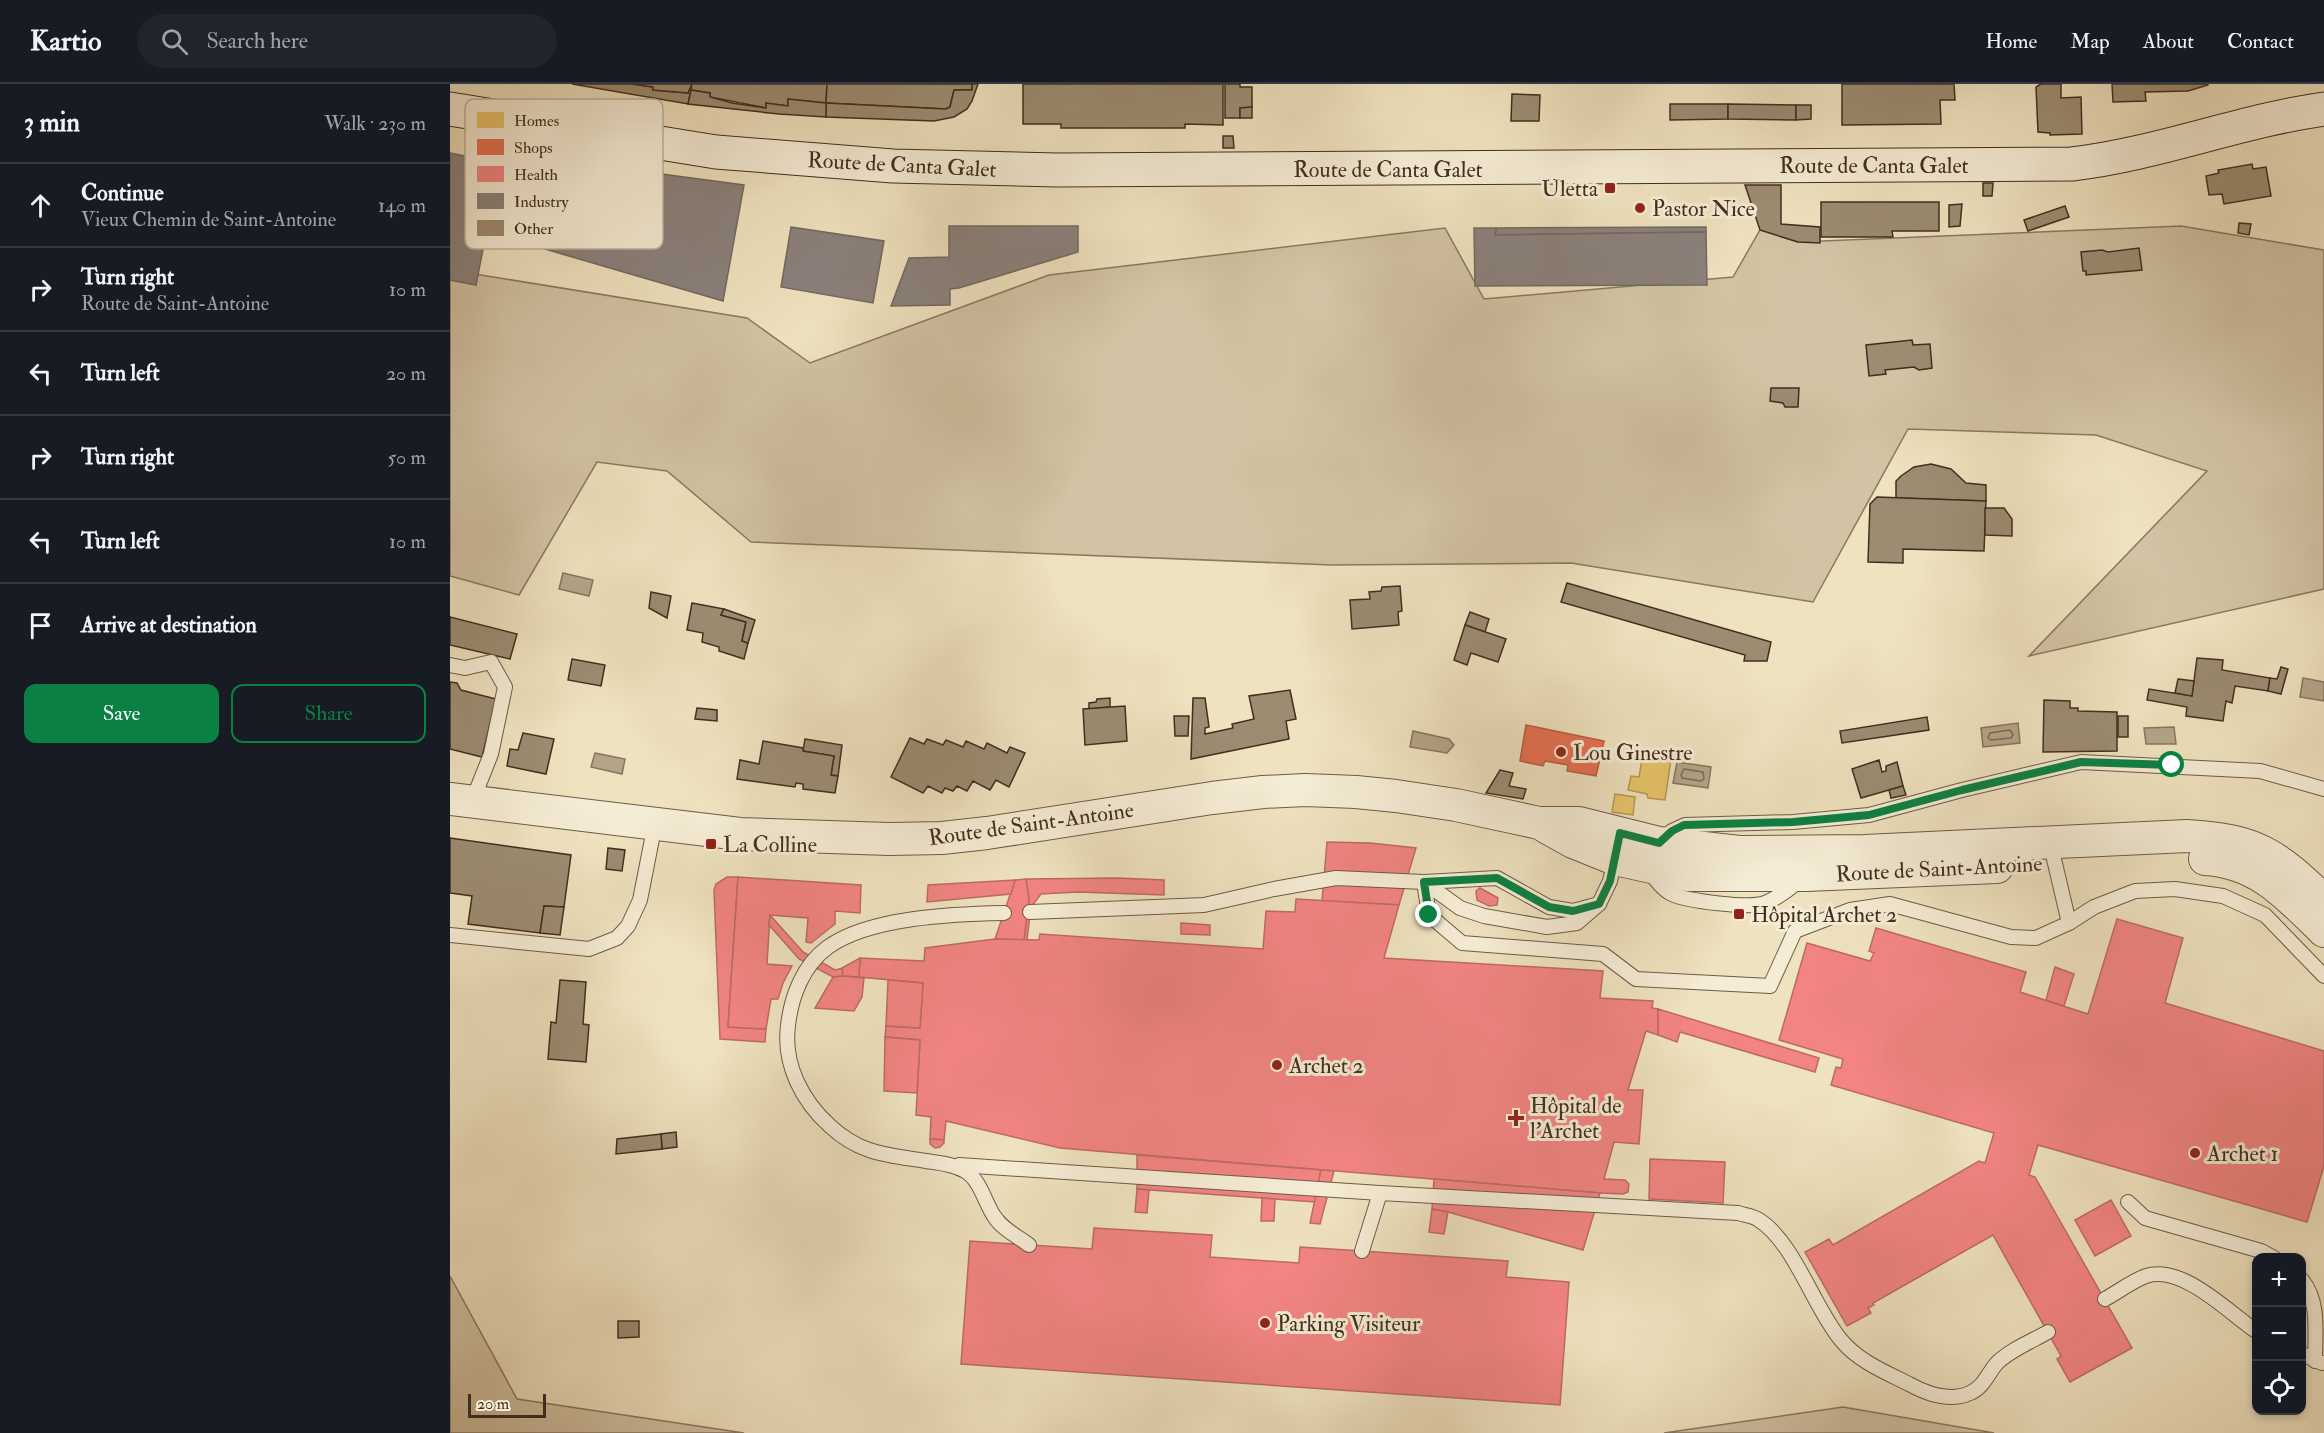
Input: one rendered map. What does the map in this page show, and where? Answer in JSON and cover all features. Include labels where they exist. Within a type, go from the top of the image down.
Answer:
[{"type":"main road","name":"Route de Canta Galet","points":[[450,109],[465,111]]},
{"type":"main road","name":"Route de Canta Galet","points":[[663,143],[716,152],[856,164],[1057,170],[2072,164],[2112,159],[2289,114],[2324,109]]},
{"type":"street","name":"Route de Saint-Antoine","points":[[461,800],[740,834],[889,839],[942,838],[987,833],[1263,792],[1305,790],[1356,792],[1456,805],[1539,823],[1573,842],[1618,846],[1652,855],[1688,875],[1806,875],[1970,868],[2052,852],[2187,836],[2229,840],[2263,851],[2282,862],[2324,902]]},
{"type":"street","name":"Route de Saint-Antoine","points":[[1652,855],[1712,850],[1768,853],[2052,852],[2216,860],[2238,865],[2276,885],[2324,931]]},
{"type":"lane","points":[[450,664],[465,668],[491,662],[505,687],[491,754],[461,800]]},
{"type":"lane","points":[[1652,855],[1672,831],[1684,825],[1793,822],[1869,815],[2081,762],[2260,771],[2324,789]]},
{"type":"lane","points":[[450,935],[589,949],[617,939],[628,926],[640,900],[655,824]]},
{"type":"lane","points":[[1424,882],[1460,909],[1484,916],[1547,927],[1577,923],[1599,904],[1610,881],[1618,846]]},
{"type":"lane","points":[[2052,852],[2069,923]]},
{"type":"lane","points":[[1029,912],[1204,905],[1336,878],[1424,882],[1497,878],[1549,907],[1573,911],[1599,904]]},
{"type":"lane","points":[[1424,882],[1429,915],[1462,943],[1602,954],[1636,979],[1770,986],[1795,931],[1850,910],[1890,904],[2011,937],[2036,938],[2069,923],[2094,907],[2135,891],[2175,889],[2223,896],[2265,915],[2324,976]]},
{"type":"lane","points":[[1004,913],[954,914],[866,929],[827,948],[807,969],[796,990],[789,1011],[787,1034],[789,1059],[797,1085],[812,1106],[829,1125],[853,1145],[880,1154],[948,1164],[1380,1193],[1738,1213],[1758,1219],[1778,1237],[1840,1339],[1856,1356],[1923,1391],[1940,1396],[1957,1397],[1971,1392],[1982,1385],[1996,1364],[2005,1356],[2048,1332]]},
{"type":"lane","points":[[948,1164],[969,1173],[1004,1228],[1029,1245]]},
{"type":"lane","points":[[1362,1251],[1380,1193]]},
{"type":"lane","points":[[2128,1203],[2145,1218],[2265,1253]]},
{"type":"lane","points":[[2105,1299],[2146,1276],[2168,1273],[2190,1283],[2252,1328]]},
{"type":"lane","points":[[2306,1285],[2315,1312],[2320,1362],[2306,1356]]},
{"type":"shaded area","points":[[2181,226],[2324,250],[2324,589],[2029,656],[2207,471],[2096,435],[1908,429],[1813,602],[1571,563],[1332,565],[751,542],[667,471],[597,462],[519,595],[450,576],[450,270],[747,318],[810,363],[1049,275],[1445,228],[1484,299],[1733,277],[1760,230],[1798,242]]},
{"type":"shaded area","points":[[450,1276],[517,1399],[744,1433],[450,1433]]},
{"type":"shaded area","points":[[1843,1407],[1994,1433],[1664,1433]]},
{"type":"water","points":[[563,573],[593,580],[589,596],[559,589]]},
{"type":"water","points":[[2303,678],[2324,682],[2324,701],[2300,697]]},
{"type":"water","points":[[2018,723],[2020,743],[1983,747],[1981,728]]},
{"type":"water","points":[[2174,727],[2176,744],[2146,744],[2144,728]]},
{"type":"water","points":[[1413,731],[1449,739],[1454,745],[1447,753],[1410,747]]},
{"type":"water","points":[[595,753],[625,759],[622,774],[591,767]]},
{"type":"water","points":[[1677,762],[1711,767],[1708,788],[1673,783]]},
{"type":"building: Homes","points":[[1644,748],[1672,753],[1665,800],[1648,798],[1647,794],[1628,790],[1631,776],[1639,777]]},
{"type":"building: Homes","points":[[1615,794],[1635,797],[1633,815],[1612,812]]},
{"type":"building: Shops","name":"Lou Ginestre","points":[[1526,725],[1604,741],[1596,776],[1567,771],[1568,765],[1545,761],[1543,766],[1520,761]]},
{"type":"building: Health","points":[[1327,842],[1370,843],[1416,848],[1399,905],[1322,901]]},
{"type":"building: Health","points":[[727,877],[738,877],[728,1027],[766,1029],[765,1042],[720,1039],[714,890],[716,884]]},
{"type":"building: Health","points":[[738,877],[861,885],[860,913],[835,911],[835,924],[811,943],[806,942],[808,918],[770,915],[767,964],[792,966],[778,999],[771,999],[766,1029],[728,1027]]},
{"type":"building: Health","points":[[1026,879],[1164,880],[1164,895],[1078,892],[1041,894],[1031,907],[1027,940],[1024,940],[1029,900]]},
{"type":"building: Health","points":[[1026,879],[1029,900],[1024,940],[995,939],[1015,880]]},
{"type":"building: Health","points":[[1015,880],[1011,894],[927,902],[928,885]]},
{"type":"building: Health","points":[[1480,888],[1498,898],[1497,905],[1489,906],[1477,900],[1476,891]]},
{"type":"building: Health","name":"Archet 2","points":[[1296,899],[1399,905],[1384,958],[1603,971],[1600,998],[1653,1001],[1652,1008],[1658,1009],[1658,1035],[1646,1031],[1628,1090],[1643,1090],[1639,1144],[1614,1142],[1604,1179],[1625,1180],[1629,1184],[1628,1192],[1623,1194],[1600,1193],[1060,1148],[946,1121],[944,1140],[930,1139],[931,1117],[916,1115],[920,1040],[885,1037],[886,1026],[920,1028],[923,983],[859,977],[860,958],[924,961],[925,948],[995,939],[1039,940],[1040,934],[1263,949],[1266,911],[1295,912]]},
{"type":"building: Health","points":[[770,915],[803,952],[835,970],[843,968],[843,976],[833,977],[799,959],[769,925]]},
{"type":"building: Health","name":"Archet 1","points":[[2117,919],[2183,938],[2165,1003],[2324,1051],[2324,1166],[2307,1222],[2038,1145],[2029,1175],[2035,1177],[2132,1348],[2070,1382],[2057,1359],[2061,1356],[1993,1235],[1873,1303],[1874,1305],[1868,1308],[1871,1313],[1847,1326],[1805,1252],[1829,1239],[1833,1245],[1979,1161],[1985,1163],[1994,1133],[1831,1085],[1836,1067],[1841,1068],[1843,1059],[1779,1040],[1807,943],[1870,961],[1874,953],[1869,951],[1876,928],[2026,972],[2020,992],[2088,1014]]},
{"type":"building: Health","points":[[1181,923],[1210,925],[1210,935],[1181,934]]},
{"type":"building: Health","points":[[860,958],[859,977],[843,976],[842,968]]},
{"type":"building: Health","points":[[2055,967],[2074,974],[2064,1006],[2046,1000]]},
{"type":"building: Health","points":[[833,977],[864,978],[862,997],[854,1011],[815,1008]]},
{"type":"building: Health","points":[[888,980],[923,983],[920,1028],[886,1026]]},
{"type":"building: Health","points":[[1658,1009],[1819,1058],[1815,1072],[1680,1032],[1677,1042],[1658,1035]]},
{"type":"building: Health","points":[[885,1037],[920,1040],[917,1093],[884,1091]]},
{"type":"building: Health","points":[[930,1139],[944,1140],[944,1143],[935,1148],[930,1144]]},
{"type":"building: Health","points":[[1137,1155],[1321,1170],[1315,1202],[1137,1189]]},
{"type":"building: Health","points":[[1650,1159],[1725,1162],[1723,1203],[1649,1199]]},
{"type":"building: Health","points":[[1321,1170],[1334,1171],[1320,1224],[1310,1223]]},
{"type":"building: Health","points":[[1434,1179],[1600,1193],[1583,1250],[1432,1209]]},
{"type":"building: Health","points":[[1137,1189],[1149,1190],[1147,1213],[1135,1212]]},
{"type":"building: Health","points":[[1262,1198],[1275,1199],[1274,1221],[1261,1221]]},
{"type":"building: Health","points":[[2111,1200],[2131,1236],[2095,1256],[2075,1220]]},
{"type":"building: Health","points":[[1432,1209],[1448,1212],[1444,1234],[1429,1232]]},
{"type":"building: Health","name":"Parking Visiteur","points":[[1094,1228],[1212,1235],[1210,1257],[1299,1263],[1300,1247],[1508,1261],[1506,1277],[1569,1282],[1560,1405],[961,1364],[970,1241],[1092,1249]]},
{"type":"building: Industry","points":[[450,153],[465,156],[465,249],[483,249],[476,285],[450,280]]},
{"type":"building: Industry","points":[[663,174],[744,185],[723,301],[545,249],[663,249]]},
{"type":"building: Industry","points":[[949,226],[1078,226],[1078,252],[950,289],[950,305],[891,306],[909,258],[949,257]]},
{"type":"building: Industry","points":[[791,227],[884,241],[873,303],[781,287]]},
{"type":"building: Industry","points":[[1706,227],[1706,232],[1495,235],[1496,228]]},
{"type":"building: Industry","points":[[1474,228],[1496,228],[1495,235],[1706,232],[1707,285],[1475,286]]},
{"type":"building: Other","points":[[572,84],[632,84],[653,87],[653,90],[688,93],[688,90],[691,90],[688,104]]},
{"type":"building: Other","points":[[632,84],[692,84],[688,93],[653,90],[653,87]]},
{"type":"building: Other","points":[[692,84],[827,84],[826,103],[788,99],[788,106],[766,103],[766,108],[710,97],[710,93],[691,90]]},
{"type":"building: Other","points":[[827,84],[972,84],[972,90],[954,90],[950,107],[946,109],[826,103]]},
{"type":"building: Other","points":[[972,84],[978,84],[972,101],[967,109],[954,117],[934,121],[826,117],[826,103],[946,109],[950,107],[954,90],[972,90]]},
{"type":"building: Other","points":[[1023,84],[1223,84],[1223,125],[1185,124],[1185,128],[1061,128],[1061,124],[1023,124]]},
{"type":"building: Other","points":[[1225,84],[1252,87],[1252,107],[1240,108],[1240,118],[1225,118]]},
{"type":"building: Other","points":[[1842,84],[1954,84],[1955,100],[1940,100],[1941,124],[1842,125]]},
{"type":"building: Other","points":[[2041,84],[2061,84],[2061,98],[2081,97],[2082,134],[2050,135],[2050,133],[2038,132],[2036,87]]},
{"type":"building: Other","points":[[2112,84],[2208,85],[2188,91],[2145,92],[2146,101],[2113,102]]},
{"type":"building: Other","points":[[691,90],[710,93],[710,97],[732,103],[766,108],[766,103],[788,106],[788,99],[826,103],[826,117],[688,104]]},
{"type":"building: Other","points":[[1512,94],[1540,95],[1539,121],[1511,121]]},
{"type":"building: Other","points":[[1670,104],[1728,104],[1728,119],[1670,120]]},
{"type":"building: Other","points":[[1728,104],[1796,105],[1796,120],[1728,119]]},
{"type":"building: Other","points":[[1796,105],[1811,105],[1811,119],[1796,120]]},
{"type":"building: Other","points":[[1252,107],[1252,118],[1240,118],[1240,108]]},
{"type":"building: Other","points":[[1223,136],[1233,136],[1234,148],[1223,148]]},
{"type":"building: Other","points":[[2252,164],[2253,169],[2266,167],[2271,196],[2224,204],[2222,194],[2209,195],[2206,176],[2219,173],[2218,170]]},
{"type":"building: Other","points":[[1983,183],[1993,183],[1992,196],[1983,196]]},
{"type":"building: Other","points":[[1745,185],[1781,185],[1781,224],[1820,227],[1820,243],[1798,242],[1760,230]]},
{"type":"building: Other","points":[[1821,202],[1939,202],[1939,231],[1892,231],[1893,237],[1821,237]]},
{"type":"building: Other","points":[[1962,204],[1960,226],[1949,227],[1949,205]]},
{"type":"building: Other","points":[[2065,206],[2069,217],[2028,231],[2024,220]]},
{"type":"building: Other","points":[[2239,223],[2251,224],[2249,235],[2238,233]]},
{"type":"building: Other","points":[[2139,248],[2142,270],[2086,275],[2086,271],[2083,271],[2081,252],[2102,250],[2108,252]]},
{"type":"building: Other","points":[[1912,340],[1913,345],[1930,344],[1932,368],[1885,370],[1886,374],[1869,376],[1866,345]]},
{"type":"building: Other","points":[[1771,388],[1799,388],[1798,407],[1785,407],[1783,403],[1770,401]]},
{"type":"building: Other","points":[[1931,464],[1951,469],[1966,483],[1986,485],[1986,501],[1896,498],[1896,481],[1901,476],[1914,467]]},
{"type":"building: Other","points":[[1877,497],[1986,501],[1984,551],[1903,549],[1903,563],[1868,562],[1870,504]]},
{"type":"building: Other","points":[[1985,508],[2004,508],[2012,519],[2012,536],[1985,535]]},
{"type":"building: Other","points":[[1567,583],[1771,642],[1767,661],[1744,661],[1745,655],[1561,602]]},
{"type":"building: Other","points":[[1400,586],[1402,611],[1398,612],[1399,625],[1352,629],[1350,600],[1370,599],[1369,592],[1381,591],[1382,587]]},
{"type":"building: Other","points":[[651,592],[671,596],[667,618],[649,608]]},
{"type":"building: Other","points":[[692,603],[724,609],[721,615],[746,622],[742,641],[748,643],[744,659],[719,651],[719,647],[702,642],[703,633],[687,630]]},
{"type":"building: Other","points":[[724,609],[755,620],[748,643],[742,641],[746,622],[721,615]]},
{"type":"building: Other","points":[[1470,612],[1489,619],[1485,632],[1465,625]]},
{"type":"building: Other","points":[[450,617],[517,634],[510,659],[450,645]]},
{"type":"building: Other","points":[[1465,625],[1506,639],[1498,662],[1471,653],[1467,665],[1454,660]]},
{"type":"building: Other","points":[[2197,658],[2223,660],[2222,670],[2270,678],[2268,691],[2235,686],[2232,703],[2226,701],[2223,721],[2186,716],[2187,707],[2147,700],[2149,689],[2192,696]]},
{"type":"building: Other","points":[[572,659],[605,665],[601,686],[568,680]]},
{"type":"building: Other","points":[[2281,667],[2288,669],[2281,694],[2268,691],[2270,678],[2277,679]]},
{"type":"building: Other","points":[[2178,679],[2194,681],[2192,696],[2175,693]]},
{"type":"building: Other","points":[[450,682],[457,683],[461,690],[496,699],[482,757],[450,749]]},
{"type":"building: Other","points":[[1290,690],[1296,719],[1286,721],[1289,739],[1191,759],[1193,698],[1205,698],[1209,727],[1205,728],[1205,734],[1233,728],[1232,724],[1254,719],[1249,696]]},
{"type":"building: Other","points":[[1110,698],[1110,707],[1089,709],[1089,703],[1096,702],[1097,699]]},
{"type":"building: Other","points":[[2044,700],[2070,701],[2070,708],[2078,708],[2078,711],[2117,712],[2117,751],[2043,752]]},
{"type":"building: Other","points":[[1125,706],[1127,741],[1085,745],[1083,709]]},
{"type":"building: Other","points":[[697,708],[717,710],[717,721],[695,719]]},
{"type":"building: Other","points":[[1174,716],[1189,716],[1188,736],[1175,736]]},
{"type":"building: Other","points":[[2118,716],[2128,716],[2128,737],[2118,737]]},
{"type":"building: Other","points":[[1927,717],[1929,730],[1842,743],[1840,731]]},
{"type":"building: Other","points":[[523,733],[554,739],[546,774],[507,766],[510,749],[518,750]]},
{"type":"building: Other","points":[[910,738],[924,744],[927,739],[943,745],[946,740],[963,747],[966,741],[984,749],[987,743],[1007,753],[1010,747],[1025,753],[1009,787],[996,780],[990,790],[973,781],[967,791],[957,786],[953,791],[945,788],[942,793],[928,786],[923,793],[891,777]]},
{"type":"building: Other","points":[[805,739],[842,745],[838,776],[831,775],[834,756],[803,751]]},
{"type":"building: Other","points":[[763,741],[834,756],[831,775],[838,776],[835,793],[803,789],[803,784],[796,783],[795,787],[737,779],[740,760],[759,764]]},
{"type":"building: Other","points":[[1879,760],[1882,772],[1886,771],[1886,766],[1897,762],[1903,786],[1861,798],[1852,769]]},
{"type":"building: Other","points":[[1500,770],[1513,773],[1509,786],[1526,789],[1523,799],[1486,793]]},
{"type":"building: Other","points":[[1903,786],[1906,795],[1891,798],[1889,790]]},
{"type":"building: Other","points":[[450,838],[571,855],[564,907],[544,906],[540,933],[468,924],[472,896],[450,893]]},
{"type":"building: Other","points":[[608,848],[625,850],[622,871],[606,869]]},
{"type":"building: Other","points":[[544,906],[564,907],[560,935],[540,933]]},
{"type":"building: Other","points":[[560,980],[586,982],[583,1024],[589,1025],[586,1062],[548,1059],[551,1022],[556,1023]]},
{"type":"building: Other","points":[[676,1132],[677,1147],[662,1149],[661,1134]]},
{"type":"building: Other","points":[[661,1134],[662,1149],[616,1154],[617,1139]]},
{"type":"building: Other","points":[[618,1321],[639,1321],[639,1337],[618,1338]]},
{"type":"place","name":"Uletta","points":[[1610,188]]},
{"type":"place","name":"Pastor Nice","points":[[1640,208]]},
{"type":"place","name":"Lou Ginestre","points":[[1561,752]]},
{"type":"place","name":"La Colline","points":[[711,844]]},
{"type":"place","name":"Hôpital Archet 2","points":[[1739,914]]},
{"type":"place","name":"Archet 2","points":[[1277,1065]]},
{"type":"place","name":"Hôpital de l'Archet","points":[[1516,1118]]},
{"type":"place","name":"Archet 1","points":[[2195,1153]]},
{"type":"place","name":"Parking Visiteur","points":[[1265,1323]]},
{"type":"route","points":[[1429,915],[1424,882],[1462,882],[1497,878],[1549,907],[1573,911],[1599,904],[1610,881],[1620,833],[1659,843],[1672,831],[1684,825],[1793,822],[1869,815],[2081,762],[2172,765]]}]
